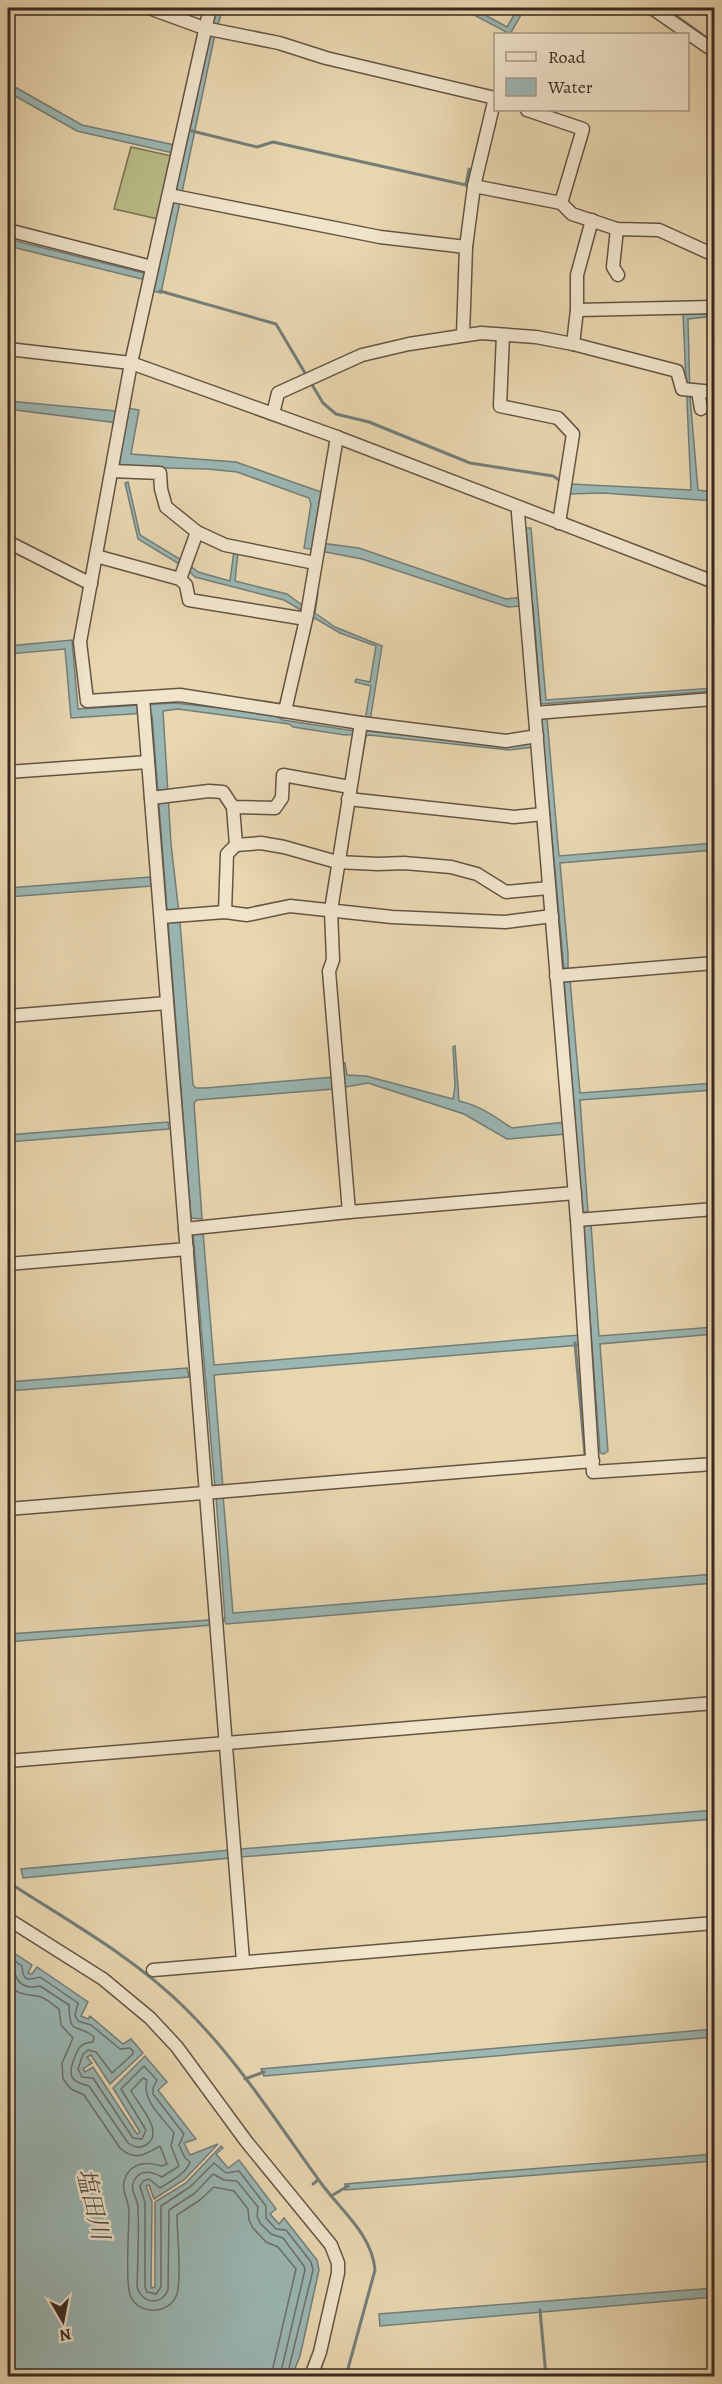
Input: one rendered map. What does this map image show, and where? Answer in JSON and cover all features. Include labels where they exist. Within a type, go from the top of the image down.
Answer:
[{"type":"street","points":[[149,8],[204,28],[279,43],[326,58],[494,98]]},
{"type":"street","points":[[210,8],[131,363],[80,642],[87,701],[144,706],[180,695],[285,711],[360,729],[506,741],[537,736]]},
{"type":"street","points":[[652,8],[688,33]]},
{"type":"street","points":[[689,34],[714,51]]},
{"type":"street","points":[[463,335],[466,247],[474,186],[494,102]]},
{"type":"street","points":[[530,111],[583,129],[561,203]]},
{"type":"street","points":[[474,186],[561,203],[572,214],[617,229],[659,230],[714,255]]},
{"type":"street","points":[[168,195],[380,237],[466,247]]},
{"type":"street","points":[[573,344],[578,275],[592,220]]},
{"type":"street","points":[[617,229],[613,267],[618,275]]},
{"type":"street","points":[[8,230],[150,274]]},
{"type":"street","points":[[577,310],[714,307]]},
{"type":"street","points":[[273,414],[278,393],[362,355],[409,344],[481,333],[536,337],[573,344],[677,371],[692,390],[701,409]]},
{"type":"street","points":[[503,335],[500,406],[558,418],[573,434],[559,523]]},
{"type":"street","points":[[8,348],[131,363],[337,437],[714,582]]},
{"type":"street","points":[[692,390],[714,392]]},
{"type":"street","points":[[285,711],[307,614],[337,437]]},
{"type":"street","points":[[112,471],[160,473],[160,489],[166,507],[197,532],[225,545],[317,552]]},
{"type":"street","points":[[520,508],[518,513],[525,601],[577,1220],[593,1472],[714,1464]]},
{"type":"street","points":[[197,532],[183,570],[189,600],[307,614]]},
{"type":"street","points":[[8,542],[91,584]]},
{"type":"street","points":[[96,556],[183,570]]},
{"type":"street","points":[[535,713],[714,699]]},
{"type":"street","points":[[144,706],[158,881],[164,917],[167,1003],[177,1125],[193,1227],[187,1249],[197,1371],[216,1492],[217,1621],[243,1961]]},
{"type":"street","points":[[349,1212],[329,971],[333,960],[331,910],[337,862],[360,729]]},
{"type":"street","points":[[8,772],[148,762]]},
{"type":"street","points":[[233,807],[275,808],[282,798],[283,775],[349,793],[514,817],[543,814]]},
{"type":"street","points":[[151,798],[209,791],[223,792],[233,807],[236,845]]},
{"type":"street","points":[[225,912],[227,854],[236,845],[261,843],[337,862],[404,863],[451,867],[477,874],[506,892],[549,888]]},
{"type":"street","points":[[164,917],[225,912],[247,915],[290,906],[392,917],[505,922],[552,916]]},
{"type":"street","points":[[556,976],[714,963]]},
{"type":"street","points":[[8,1016],[167,1003]]},
{"type":"street","points":[[193,1227],[574,1193]]},
{"type":"street","points":[[577,1220],[714,1209]]},
{"type":"street","points":[[8,1264],[187,1249]]},
{"type":"street","points":[[8,1509],[592,1461]]},
{"type":"street","points":[[8,1761],[714,1703]]},
{"type":"street","points":[[8,1919],[103,1979],[150,2018],[177,2046],[246,2141],[331,2245],[338,2263],[338,2273],[320,2352],[311,2376]]},
{"type":"street","points":[[153,1970],[714,1923]]},
{"type":"green space","points":[[131,147],[172,156],[158,219],[114,209]]},
{"type":"water","points":[[216,8],[223,8],[215,34],[161,293],[153,291],[154,282],[8,246],[8,239],[156,276],[182,155],[77,131],[8,92],[8,83],[82,125],[184,147]]},
{"type":"water","points":[[461,8],[472,8],[507,27],[518,8],[525,8],[511,33]]},
{"type":"water","points":[[714,311],[714,316],[688,319],[690,397],[698,490],[714,492],[714,501],[603,493],[569,494],[570,484],[691,490],[683,314]]},
{"type":"water","points":[[8,401],[127,412],[128,408],[139,410],[131,454],[236,462],[321,492],[313,542],[359,548],[506,599],[532,596],[526,528],[531,528],[546,700],[714,688],[714,691],[541,704],[533,605],[508,607],[362,559],[304,548],[311,504],[309,498],[237,472],[124,467],[119,464],[126,424],[8,409]]},
{"type":"water","points":[[128,482],[140,535],[198,572],[230,581],[234,551],[238,552],[235,581],[287,594],[310,611],[314,592],[318,593],[315,613],[335,627],[382,646],[370,721],[365,720],[371,686],[355,682],[356,679],[370,682],[376,646],[340,633],[284,600],[195,577],[186,568],[138,539],[125,483]]},
{"type":"water","points":[[72,640],[78,709],[175,703],[238,710],[276,716],[283,720],[355,731],[366,729],[506,745],[534,743],[534,747],[509,750],[369,735],[366,736],[355,796],[362,734],[345,735],[293,727],[289,724],[178,709],[163,711],[171,844],[180,922],[193,1085],[196,1088],[205,1088],[334,1077],[342,1063],[345,1063],[347,1075],[366,1076],[453,1099],[455,1086],[453,1047],[455,1046],[459,1101],[480,1108],[512,1128],[565,1122],[566,1134],[507,1139],[464,1114],[368,1083],[334,1089],[197,1100],[194,1103],[202,1219],[191,1218],[152,715],[146,713],[71,718],[65,649],[8,654],[8,646]]},
{"type":"water","points":[[547,718],[559,856],[714,843],[714,850],[560,863],[568,954],[568,968],[564,969],[541,719]]},
{"type":"water","points":[[150,877],[151,886],[8,897],[8,888]]},
{"type":"water","points":[[564,979],[570,980],[580,1093],[714,1083],[714,1090],[580,1100],[588,1212],[582,1212]]},
{"type":"water","points":[[168,1122],[169,1129],[8,1142],[8,1135]]},
{"type":"water","points":[[583,1224],[591,1224],[599,1336],[714,1327],[714,1334],[600,1344],[608,1451],[604,1454],[600,1453]]},
{"type":"water","points":[[203,1232],[214,1365],[579,1335],[580,1345],[214,1375],[223,1488],[215,1488],[193,1233]]},
{"type":"water","points":[[187,1368],[189,1377],[8,1391],[8,1382]]},
{"type":"water","points":[[223,1495],[233,1613],[714,1574],[714,1583],[226,1624],[225,1621],[212,1622],[212,1625],[8,1642],[8,1634],[225,1619],[216,1496]]},
{"type":"water","points":[[714,1810],[714,1819],[241,1857],[241,1849]]},
{"type":"water","points":[[230,1850],[230,1858],[23,1878],[21,1869]]},
{"type":"water","name":"塩田川","points":[[8,1949],[32,1965],[28,1973],[32,1974],[37,1967],[88,2002],[81,2016],[88,2019],[90,2016],[123,2044],[131,2039],[143,2053],[110,2084],[91,2055],[87,2057],[92,2063],[83,2069],[85,2072],[93,2067],[137,2134],[140,2132],[113,2088],[145,2056],[167,2082],[158,2090],[196,2139],[184,2143],[190,2155],[218,2144],[185,2179],[154,2199],[149,2185],[146,2186],[152,2202],[151,2288],[155,2287],[155,2202],[186,2183],[221,2146],[223,2148],[216,2154],[228,2168],[239,2160],[276,2209],[270,2214],[279,2224],[284,2218],[317,2260],[319,2270],[300,2356],[292,2376],[8,2376]]},
{"type":"water","points":[[714,2029],[714,2037],[264,2076],[261,2069]]},
{"type":"water","points":[[714,2154],[714,2161],[345,2190],[345,2184]]},
{"type":"water","points":[[714,2288],[714,2297],[380,2326],[379,2314]]},
{"type":"waterway","points":[[665,8],[714,43]]},
{"type":"waterway","points":[[192,131],[257,147],[273,142],[466,185],[469,169]]},
{"type":"waterway","points":[[160,291],[276,324],[308,378]]},
{"type":"waterway","points":[[311,383],[323,403],[336,414],[369,422],[470,463],[553,476],[562,482]]},
{"type":"waterway","points":[[575,1343],[585,1455]]},
{"type":"waterway","points":[[8,1882],[122,1956],[185,2008],[240,2070],[321,2183],[362,2234],[373,2257],[375,2270],[346,2376]]},
{"type":"waterway","points":[[245,2079],[264,2072]]},
{"type":"waterway","points":[[313,2184],[318,2180]]},
{"type":"waterway","points":[[331,2196],[348,2186]]},
{"type":"waterway","points":[[540,2310],[546,2376]]}]
